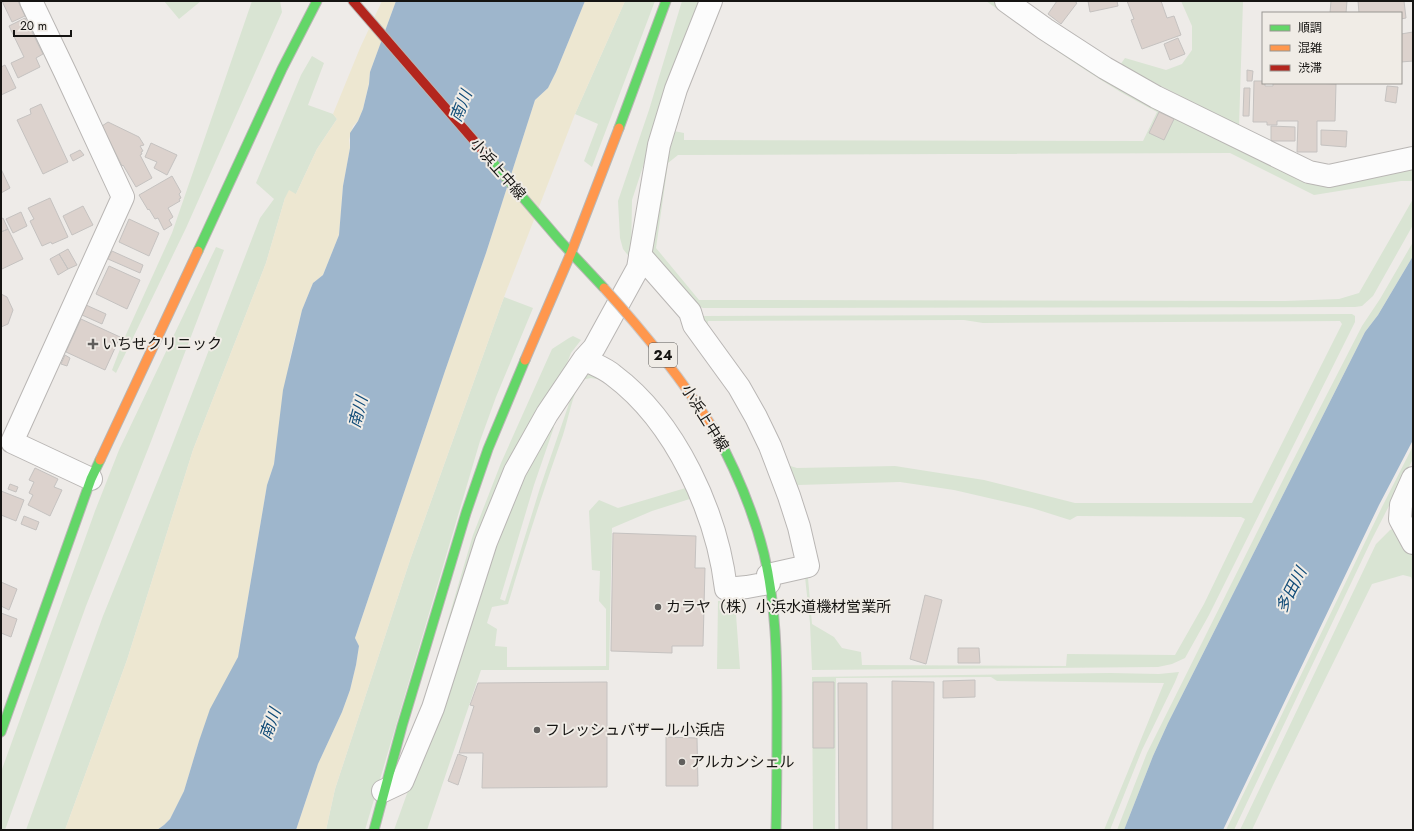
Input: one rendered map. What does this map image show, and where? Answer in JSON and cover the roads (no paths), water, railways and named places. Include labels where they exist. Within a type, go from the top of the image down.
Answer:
[{"type":"street","points":[[31,1],[122,197],[6,448],[91,479]]},
{"type":"street","points":[[1,732],[91,479],[282,69],[317,1]]},
{"type":"street","name":"小浜上中線","points":[[353,1],[561,242],[604,288],[670,364],[694,398],[727,453],[744,491],[758,535],[769,579],[776,644],[776,830]]},
{"type":"street","points":[[374,830],[407,707],[459,536],[487,451],[505,404],[571,253],[598,185],[666,1]]},
{"type":"street","points":[[384,791],[402,782],[427,721],[486,542],[515,471],[547,414],[584,358],[594,348],[638,268],[659,145],[676,89],[711,1]]},
{"type":"street","points":[[1006,1],[1045,29],[1105,68],[1156,97],[1309,172],[1329,176],[1413,158]]},
{"type":"street","points":[[584,358],[613,374],[638,398],[658,419],[685,462],[709,514],[723,563],[726,588],[748,587],[808,566],[791,502],[770,446],[756,417],[739,387],[694,325],[690,312],[640,255]]},
{"type":"street","points":[[1413,478],[1401,505],[1400,518],[1413,543]]},
{"type":"water","name":"南川","points":[[396,1],[585,1],[548,88],[535,100],[486,253],[355,638],[359,646],[350,690],[342,712],[318,764],[296,830],[157,830],[170,819],[184,791],[210,709],[238,657],[267,485],[274,464],[283,390],[302,310],[313,283],[323,275],[339,235],[343,186],[350,148],[350,133],[358,121],[363,109],[369,84],[370,72]]},
{"type":"water","name":"多田川","points":[[1413,256],[1413,440],[1379,505],[1223,830],[1124,830],[1153,756],[1168,723],[1365,332],[1378,315]]},
{"type":"place","name":"いちせクリニック","points":[[93,344]]},
{"type":"place","name":"カラヤ（株）小浜水道機材営業所","points":[[658,607]]},
{"type":"place","name":"フレッシュバザール小浜店","points":[[537,730]]},
{"type":"place","name":"アルカンシェル","points":[[682,762]]}]
